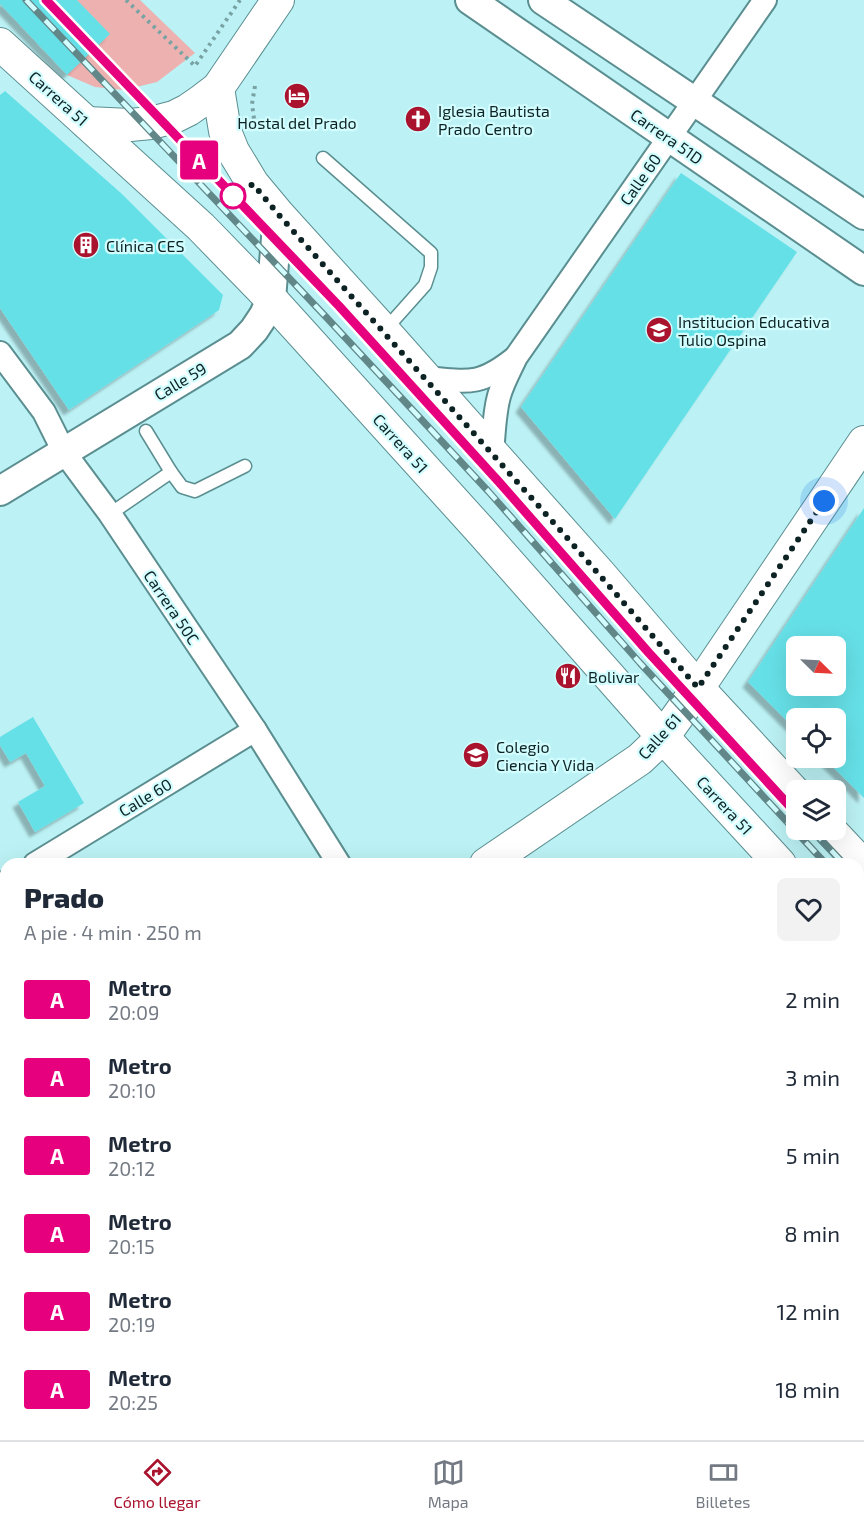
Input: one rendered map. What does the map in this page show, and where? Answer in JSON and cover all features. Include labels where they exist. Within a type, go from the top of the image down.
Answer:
[{"type":"main road","points":[[87,123],[151,123],[174,117],[188,110],[218,88],[278,0]]},
{"type":"main road","name":"Carrera 51","points":[[0,44],[201,227],[271,299],[473,522],[663,737],[774,858]]},
{"type":"main road","points":[[218,88],[225,131],[233,152],[253,184],[698,688],[786,783]]},
{"type":"main road","name":"Calle 61","points":[[500,858],[640,759],[663,737],[864,442]]},
{"type":"main road","points":[[839,840],[856,858]]},
{"type":"street","name":"Carrera 51D","points":[[470,0],[864,271]]},
{"type":"street","points":[[543,0],[864,215]]},
{"type":"street","name":"Calle 60","points":[[492,452],[499,394],[516,357],[765,0]]},
{"type":"street","name":"Calle 59","points":[[0,490],[240,345],[254,330],[271,299],[278,214]]},
{"type":"street","name":"Carrera 50C","points":[[0,353],[44,412],[64,452],[110,514],[255,730],[335,858]]},
{"type":"street","name":"Calle 60","points":[[426,378],[474,381],[500,370],[516,357]]},
{"type":"street","name":"Calle 60","points":[[45,858],[255,730]]},
{"type":"lane","points":[[323,158],[431,253],[431,267],[425,285],[384,331]]},
{"type":"lane","points":[[146,431],[182,486],[195,491],[245,466]]},
{"type":"lane","points":[[110,514],[171,472]]},
{"type":"path","points":[[126,0],[195,66],[240,0]]},
{"type":"path","points":[[255,82],[252,104],[256,131]]},
{"type":"shaded area","points":[[0,0],[140,0],[195,53],[157,82],[124,90],[95,87],[67,75],[0,4]]},
{"type":"building","points":[[0,0],[77,0],[110,34],[67,75],[0,4]]},
{"type":"building","name":"Clínica CES","points":[[5,91],[122,194],[223,295],[219,310],[69,410],[0,308],[0,95]]},
{"type":"building","name":"Institucion Educativa Tulio Ospina","points":[[681,173],[797,252],[615,519],[521,407]]},
{"type":"building","points":[[864,508],[864,798],[834,768],[846,768],[846,708],[786,708],[786,720],[748,682]]},
{"type":"building","points":[[33,717],[84,803],[35,832],[18,802],[45,786],[26,753],[10,762],[0,745],[0,737]]},
{"type":"railway","points":[[26,0],[488,491],[640,663],[820,858]]},
{"type":"railway","points":[[46,0],[339,306],[499,482],[649,653],[786,802]]},
{"type":"railway","points":[[821,840],[838,858]]},
{"type":"metro line","name":"A","points":[[46,0],[339,306],[499,482],[649,653],[786,802]]},
{"type":"place","name":"Hostal del Prado","points":[[297,96]]},
{"type":"place","name":"Iglesia Bautista Prado Centro","points":[[418,119]]},
{"type":"place","name":"Clínica CES","points":[[86,245]]},
{"type":"place","name":"Institucion Educativa Tulio Ospina","points":[[659,330]]},
{"type":"place","name":"Bolivar","points":[[568,676]]},
{"type":"place","name":"Colegio Ciencia Y Vida","points":[[476,755]]},
{"type":"route","points":[[233,196],[253,184],[698,688],[824,501]]}]
